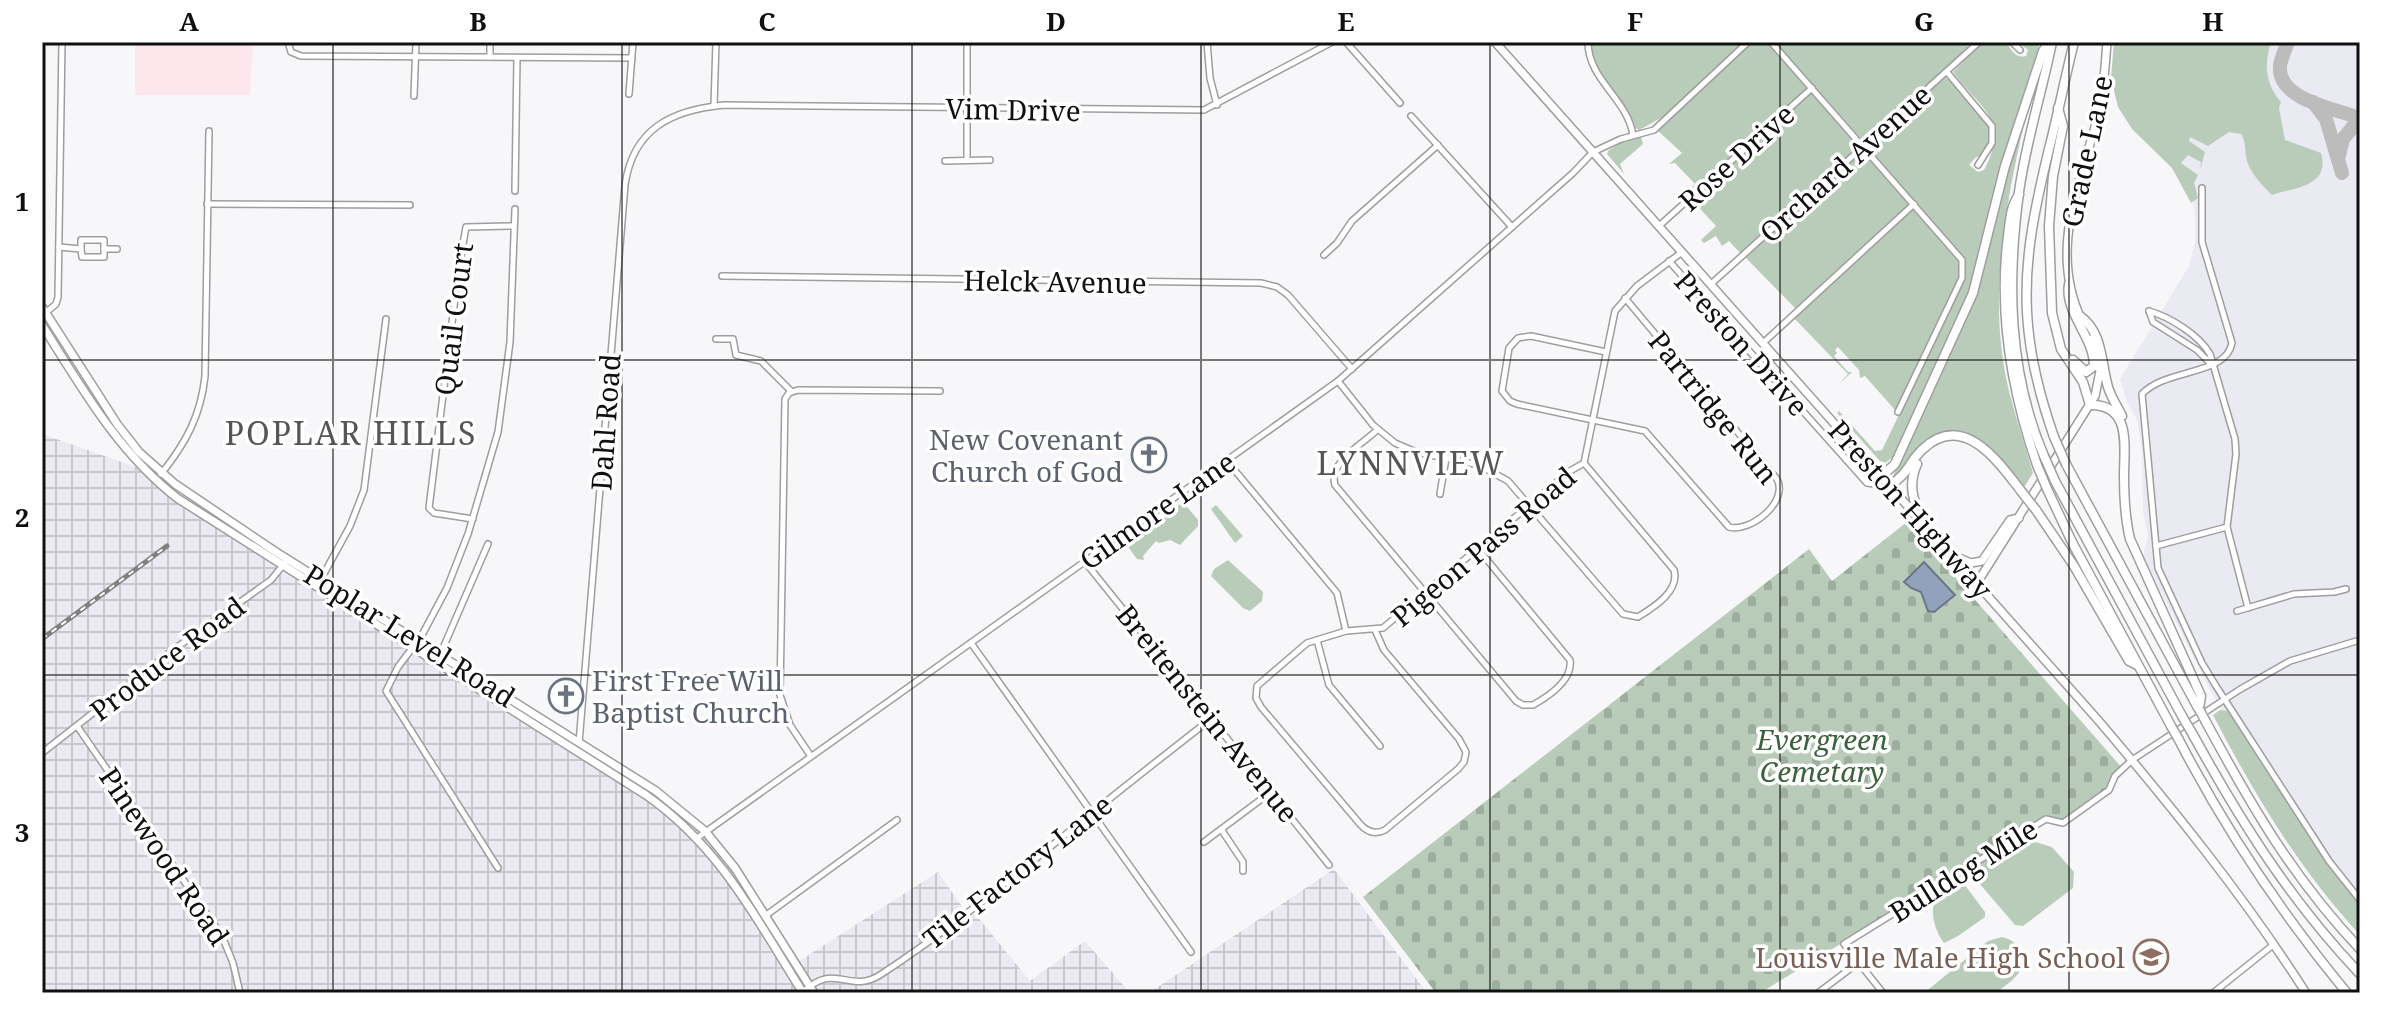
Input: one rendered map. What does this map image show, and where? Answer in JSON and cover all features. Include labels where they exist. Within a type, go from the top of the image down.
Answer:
[{"type":"highway","points":[[2050,42],[2019,195],[2012,264],[2013,326],[2024,395],[2044,456],[2234,809],[2267,861],[2322,932],[2360,974]]},
{"type":"highway","points":[[1882,476],[1895,464],[1973,293],[2013,138],[2043,51],[2050,42]]},
{"type":"highway","points":[[2074,42],[2030,238],[2027,302],[2043,406],[2066,464],[2276,846],[2320,904],[2360,949]]},
{"type":"highway","points":[[2058,108],[2063,126],[2053,176],[2049,226],[2053,322],[2061,349],[2083,382],[2090,405],[2100,404],[2112,410],[2123,426],[2125,513],[2132,548],[2201,696],[2199,709]]},
{"type":"highway","points":[[2019,195],[2013,202],[2007,248],[2006,327],[2017,397],[2037,465],[2072,542],[2221,816],[2270,893],[2347,993]]},
{"type":"highway","points":[[2053,308],[2070,357],[2080,369],[2091,370],[2094,358],[2068,296],[2069,284]]},
{"type":"highway","points":[[2080,316],[2087,321],[2100,347],[2109,390],[2128,430],[2128,479],[2125,486]]},
{"type":"highway","points":[[1890,485],[1904,477],[1919,451],[1945,436],[1968,438],[1982,445],[2036,510],[2074,566],[2129,661],[2138,665]]},
{"type":"highway","points":[[1923,523],[1912,493],[1913,472],[1927,450],[1955,437]]},
{"type":"main road","name":"Preston Highway","points":[[1495,42],[2132,760],[2178,816],[2306,993]]},
{"type":"main road","name":"Grade Lane","points":[[2090,405],[2100,371],[2096,350],[2069,284],[2067,231],[2097,116],[2107,42]]},
{"type":"main road","name":"Poplar Level Road","points":[[43,312],[114,420],[139,452],[162,473],[285,563],[666,810],[697,838],[725,870],[802,993]]},
{"type":"main road","name":"Poplar Level Road","points":[[42,325],[106,425],[155,480],[196,511],[285,563],[321,579],[580,742],[656,791],[705,831],[735,868],[812,990]]},
{"type":"main road","points":[[1977,583],[2090,405]]},
{"type":"main road","points":[[106,425],[114,420]]},
{"type":"main road","points":[[1949,552],[1966,562],[1980,562],[1988,556],[2010,520],[2019,518]]},
{"type":"street","points":[[43,312],[56,304],[58,297],[62,42]]},
{"type":"street","points":[[288,42],[294,54],[632,58]]},
{"type":"street","points":[[414,96],[416,42]]},
{"type":"street","points":[[490,42],[490,57]]},
{"type":"street","points":[[629,94],[633,42]]},
{"type":"street","points":[[714,106],[716,42]]},
{"type":"street","points":[[967,42],[967,160]]},
{"type":"street","points":[[1207,42],[1212,91],[1217,105]]},
{"type":"street","name":"Vim Drive","points":[[678,115],[714,106],[1196,111],[1217,105],[1332,42]]},
{"type":"street","points":[[1346,42],[1400,103]]},
{"type":"street","points":[[1588,42],[1588,53],[1595,73],[1621,104],[1633,135]]},
{"type":"street","points":[[1593,152],[1633,135],[1654,130],[1748,42]]},
{"type":"street","points":[[1771,42],[1958,253],[1963,264],[1962,278],[1898,412]]},
{"type":"street","points":[[1967,42],[1972,48]]},
{"type":"street","name":"Orchard Avenue","points":[[1711,284],[1979,42]]},
{"type":"street","points":[[2012,42],[2020,50]]},
{"type":"street","points":[[515,191],[517,58]]},
{"type":"street","points":[[1947,72],[1992,126],[1992,143],[1978,165]]},
{"type":"street","name":"Rose Drive","points":[[1659,226],[1812,88]]},
{"type":"street","name":"Dahl Road","points":[[575,751],[580,742],[625,185],[632,157],[643,139],[659,125],[678,115]]},
{"type":"street","points":[[1411,116],[1512,227]]},
{"type":"street","points":[[155,480],[187,439],[202,401],[209,131]]},
{"type":"street","points":[[1324,255],[1337,243],[1352,221],[1438,145]]},
{"type":"street","name":"Gilmore Lane","points":[[697,838],[1338,381],[1593,152]]},
{"type":"street","points":[[945,161],[990,160]]},
{"type":"street","points":[[2202,188],[2202,242],[2232,343],[2227,357],[2212,365],[2161,379],[2142,394],[2158,568],[2202,663],[2329,861],[2360,900]]},
{"type":"street","points":[[207,204],[410,205]]},
{"type":"street","points":[[1763,343],[1914,204]]},
{"type":"street","points":[[498,868],[386,695],[388,683],[442,598],[473,519],[503,407],[512,314],[515,209]]},
{"type":"street","name":"Quail Court","points":[[473,519],[434,513],[429,508],[459,266],[466,227],[513,226]]},
{"type":"street","points":[[81,240],[104,240],[104,249],[104,257],[82,257],[81,240]]},
{"type":"street","points":[[59,247],[81,249]]},
{"type":"street","points":[[104,249],[117,249]]},
{"type":"street","name":"Pigeon Pass Road","points":[[1375,630],[1384,650],[1464,745],[1466,752],[1464,762],[1452,773],[1385,830],[1378,832],[1367,831],[1261,707],[1256,692],[1259,683],[1298,649],[1317,640],[1346,631],[1383,628],[1570,471],[1584,463],[1615,311],[1625,298],[1682,252]]},
{"type":"street","name":"Preston Drive","points":[[1669,261],[1867,483],[1874,484],[1882,476]]},
{"type":"street","name":"Helck Avenue","points":[[722,276],[1267,284],[1288,295],[1352,369]]},
{"type":"street","name":"Partridge Run","points":[[1593,419],[1633,427],[1649,434],[1729,527],[1743,528],[1780,497],[1779,482],[1625,298]]},
{"type":"street","points":[[2212,365],[2197,350],[2153,322],[2149,311],[2159,314],[2204,345],[2212,365],[2236,445],[2227,527],[2248,608]]},
{"type":"street","points":[[321,579],[350,526],[364,490],[386,319]]},
{"type":"street","points":[[1593,419],[1517,404],[1505,397],[1502,384],[1509,348],[1514,340],[1522,336],[1606,352]]},
{"type":"street","points":[[716,339],[733,339],[736,355],[761,361],[791,391],[940,391]]},
{"type":"street","points":[[1338,381],[1377,430],[1401,446],[1494,471],[1508,481],[1623,614],[1638,617],[1675,585],[1674,570],[1584,463]]},
{"type":"street","points":[[791,391],[785,399],[784,417],[780,693],[790,725],[810,755]]},
{"type":"street","points":[[1377,430],[1338,465],[1333,475],[1334,482],[1516,701],[1526,706],[1533,705],[1569,675],[1569,658],[1478,549]]},
{"type":"street","points":[[1440,494],[1446,458]]},
{"type":"street","points":[[1227,461],[1337,593],[1346,631]]},
{"type":"street","points":[[2156,546],[2227,527]]},
{"type":"street","points":[[435,662],[488,544]]},
{"type":"street","name":"Breitenstein Avenue","points":[[1085,562],[1329,865]]},
{"type":"street","name":"Produce Road","points":[[42,753],[173,650],[252,594],[285,563]]},
{"type":"street","points":[[2237,611],[2294,594],[2346,589]]},
{"type":"street","points":[[1317,640],[1329,685],[1380,746]]},
{"type":"street","points":[[2132,760],[2290,661],[2360,640]]},
{"type":"street","points":[[971,643],[1191,952]]},
{"type":"street","name":"Tile Factory Lane","points":[[812,990],[827,977],[857,983],[874,979],[959,920],[1212,718]]},
{"type":"street","name":"Pinewood Road","points":[[77,726],[222,936],[240,993]]},
{"type":"street","name":"Bulldog Mile","points":[[1859,962],[1844,944],[2046,819],[2063,823],[2109,790],[2115,776],[2132,760]]},
{"type":"street","points":[[1204,842],[1271,792]]},
{"type":"street","points":[[758,921],[897,820]]},
{"type":"street","points":[[1221,829],[1243,862],[1243,871]]},
{"type":"street","points":[[2213,993],[2273,945]]},
{"type":"street","points":[[1818,993],[1859,962],[1883,993]]},
{"type":"street","points":[[802,993],[812,990]]},
{"type":"shaded area","points":[[135,42],[253,42],[250,95],[135,95]]},
{"type":"shaded area","points":[[2120,42],[2360,42],[2360,917],[2303,843],[2212,694],[2143,556],[2148,536],[2143,512],[2142,447],[2137,420],[2120,379],[2189,266],[2195,242],[2195,217],[2192,194]]},
{"type":"shaded area","points":[[42,434],[156,474],[188,500],[287,564],[386,625],[419,640],[677,806],[735,868],[796,963],[938,872],[965,911],[976,915],[1030,981],[1085,941],[1130,993],[42,993]]},
{"type":"shaded area","points":[[1334,869],[1427,993],[1149,993]]},
{"type":"green space","points":[[1590,42],[1745,42],[1663,117],[1639,130],[1634,127],[1597,66]]},
{"type":"green space","points":[[1752,42],[1769,42],[1807,86],[1807,91],[1696,190],[1692,187],[1695,184],[1675,163],[1669,164],[1682,153],[1656,129]]},
{"type":"green space","points":[[1774,42],[1964,42],[1970,48],[1864,142]]},
{"type":"green space","points":[[1983,42],[2006,42],[2014,53],[2022,57],[2028,50],[2018,42],[2040,42],[1998,179],[1974,281],[1893,457],[1885,463],[1837,413],[1839,411],[1875,451],[1882,450],[1961,286],[1965,266],[1956,249],[1868,148],[1943,78],[1947,78],[1988,122],[1990,136],[1985,155],[1976,157],[1969,165],[1978,172],[1984,170],[1992,153],[1993,127],[1982,106],[1953,72]]},
{"type":"green space","points":[[2114,42],[2271,42],[2267,74],[2281,102],[2279,108],[2285,140],[2321,153],[2321,172],[2316,179],[2301,187],[2272,195],[2249,166],[2241,134],[2229,132],[2208,146],[2190,137],[2189,141],[2205,152],[2200,170],[2201,162],[2188,155],[2181,163],[2198,175],[2194,183],[2198,198],[2191,203],[2172,168],[2132,129],[2118,107],[2111,78]]},
{"type":"green space","points":[[1810,94],[1814,94],[1857,144],[1857,149],[1741,254],[1729,241],[1722,246],[1716,236],[1704,243],[1701,240],[1716,226],[1692,200]]},
{"type":"green space","points":[[2022,119],[2025,119],[2001,254],[1999,323],[2009,391],[2033,473],[2023,489],[1991,449],[1964,432],[1950,431],[1934,435],[1918,448],[1895,478],[1893,476],[1974,297]]},
{"type":"green space","points":[[1641,137],[1643,144],[1620,164],[1624,174],[1607,154],[1608,151],[1622,142]]},
{"type":"green space","points":[[1864,150],[1907,199],[1907,207],[1796,309],[1745,257]]},
{"type":"green space","points":[[1912,209],[1961,262],[1961,277],[1893,416],[1895,410],[1865,376],[1860,378],[1859,370],[1838,347],[1834,356],[1848,372],[1852,372],[1839,384],[1848,374],[1793,317]]},
{"type":"green space","points":[[1183,502],[1198,520],[1198,526],[1180,545],[1170,540],[1156,541],[1143,556],[1144,560],[1137,559],[1126,544]]},
{"type":"green space","points":[[1216,505],[1243,536],[1235,543],[1211,509]]},
{"type":"green space","name":"Evergreen Cemetary","points":[[1907,522],[2123,769],[2115,776],[2109,790],[2063,823],[2046,819],[1760,993],[1436,993],[1363,897],[1809,549],[1832,581]]},
{"type":"green space","points":[[1228,560],[1263,592],[1262,601],[1250,611],[1243,608],[1211,576],[1214,569]]},
{"type":"green space","points":[[2220,710],[2228,711],[2234,719],[2360,905],[2360,935],[2317,884],[2261,802],[2213,715]]},
{"type":"green space","points":[[2019,837],[2052,847],[2074,872],[2073,888],[2023,926],[2015,925],[1967,869]]},
{"type":"green space","points":[[1961,880],[1985,912],[1985,917],[1944,943],[1935,926],[1933,905],[1941,892]]},
{"type":"green space","points":[[2002,937],[2019,947],[2023,964],[2014,979],[1995,993],[1924,993],[1988,941]]},
{"type":"water","points":[[1924,562],[1955,595],[1934,612],[1928,611],[1921,592],[1904,582]]},
{"type":"taxiway","points":[[2288,42],[2280,66],[2282,78],[2288,87],[2323,107],[2360,118]]},
{"type":"taxiway","points":[[2313,102],[2326,119],[2342,173]]},
{"type":"taxiway","points":[[2338,159],[2343,139],[2360,118]]},
{"type":"railway","points":[[42,639],[167,546]]},
{"type":"place","name":"New Covenant Church of God","points":[[1149,455]]},
{"type":"place","name":"First Free Will Baptist Church","points":[[566,696]]},
{"type":"place","name":"Louisville Male High School","points":[[2151,957]]},
{"type":"district","name":"POPLAR HILLS","points":[[351,432]]},
{"type":"district","name":"LYNNVIEW","points":[[1411,462]]}]
